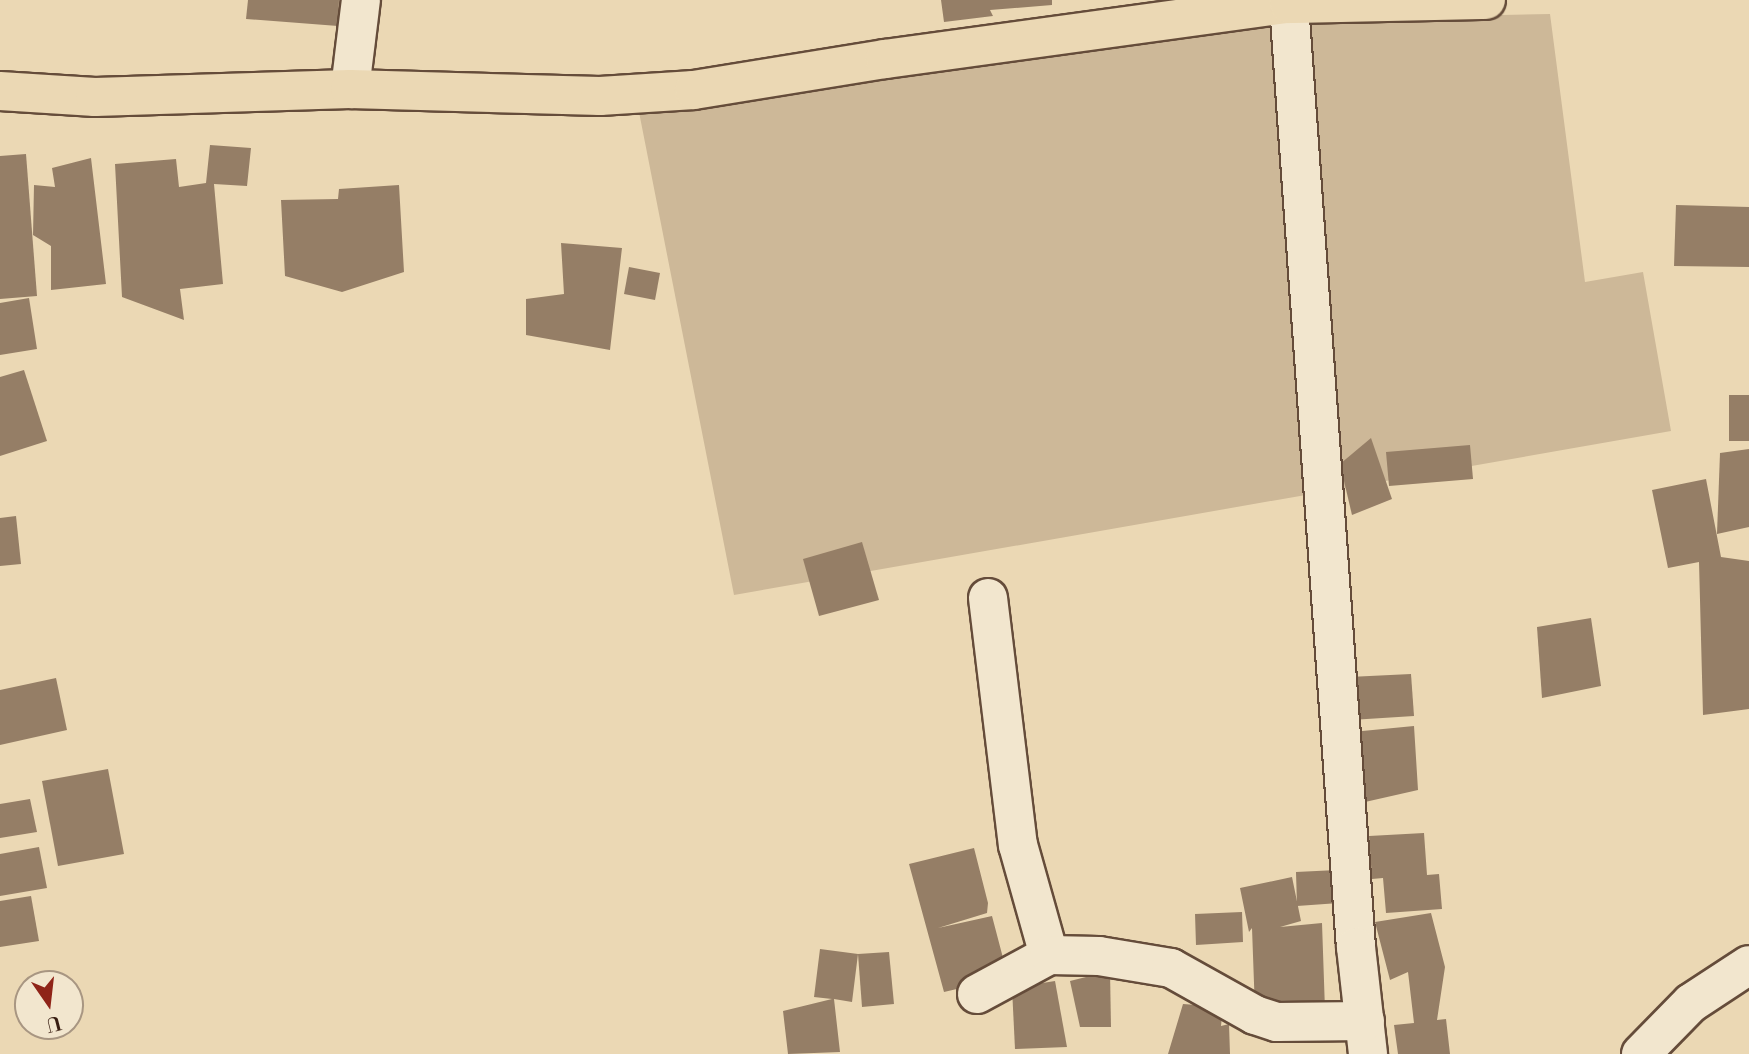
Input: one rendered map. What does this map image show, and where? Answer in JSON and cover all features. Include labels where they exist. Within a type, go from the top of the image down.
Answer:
[{"type":"main road","points":[[0,91],[95,97],[350,89],[600,96],[694,90],[885,59],[1289,4],[1486,0]]},
{"type":"street","points":[[350,89],[360,0]]},
{"type":"street","points":[[977,993],[1049,955],[1099,957],[1171,968],[1255,1015],[1277,1023],[1366,1038],[1356,947],[1289,4]]},
{"type":"street","points":[[988,598],[1018,845],[1049,955]]},
{"type":"street","points":[[1640,1054],[1691,1003],[1749,965]]},
{"type":"shaded area","points":[[1550,14],[1585,282],[1643,272],[1671,431],[734,595],[639,112],[1264,20]]},
{"type":"building","points":[[248,0],[339,0],[338,26],[246,19]]},
{"type":"building","points":[[941,0],[1052,0],[1052,5],[990,10],[993,16],[944,22]]},
{"type":"building","points":[[210,145],[251,148],[247,186],[214,184],[223,284],[180,289],[184,320],[122,297],[115,164],[176,159],[179,187],[206,183]]},
{"type":"building","points":[[26,154],[37,296],[0,299],[0,156]]},
{"type":"building","points":[[91,158],[106,284],[51,290],[51,246],[33,235],[34,185],[55,187],[52,168]]},
{"type":"building","points":[[399,185],[404,272],[342,292],[285,276],[281,200],[338,199],[339,189]]},
{"type":"building","points":[[1676,205],[1749,207],[1749,267],[1674,266]]},
{"type":"building","points":[[561,243],[622,248],[610,350],[526,335],[526,299],[564,294]]},
{"type":"building","points":[[629,267],[660,273],[655,300],[624,294]]},
{"type":"building","points":[[29,298],[37,349],[0,355],[0,303]]},
{"type":"building","points":[[24,370],[47,441],[0,456],[0,377]]},
{"type":"building","points":[[1729,395],[1749,395],[1749,441],[1729,441]]},
{"type":"building","points":[[1371,438],[1392,499],[1352,515],[1340,464]]},
{"type":"building","points":[[1470,445],[1473,479],[1389,486],[1386,452]]},
{"type":"building","points":[[1749,449],[1749,527],[1717,534],[1720,453]]},
{"type":"building","points":[[1706,479],[1721,557],[1749,561],[1749,709],[1703,715],[1699,562],[1668,568],[1652,490]]},
{"type":"building","points":[[16,516],[21,564],[0,566],[0,518]]},
{"type":"building","points":[[862,542],[879,600],[819,616],[803,559]]},
{"type":"building","points":[[1591,618],[1601,686],[1542,698],[1537,627]]},
{"type":"building","points":[[1411,674],[1414,716],[1351,720],[1349,677]]},
{"type":"building","points":[[56,678],[67,730],[0,745],[0,690]]},
{"type":"building","points":[[1414,726],[1418,790],[1365,802],[1352,732]]},
{"type":"building","points":[[108,769],[124,854],[58,866],[42,781]]},
{"type":"building","points":[[30,799],[37,832],[0,838],[0,804]]},
{"type":"building","points":[[1424,833],[1427,875],[1439,874],[1442,909],[1386,913],[1383,878],[1372,879],[1369,836]]},
{"type":"building","points":[[39,847],[47,888],[0,896],[0,854]]},
{"type":"building","points":[[974,848],[988,903],[987,913],[938,928],[992,916],[1008,977],[944,992],[909,864]]},
{"type":"building","points":[[1337,870],[1339,903],[1297,906],[1296,872]]},
{"type":"building","points":[[1292,877],[1301,921],[1280,927],[1322,923],[1325,1010],[1255,1011],[1252,928],[1249,932],[1240,888]]},
{"type":"building","points":[[31,896],[39,941],[0,947],[0,901]]},
{"type":"building","points":[[1242,912],[1243,942],[1196,945],[1195,914]]},
{"type":"building","points":[[1431,913],[1445,967],[1437,1020],[1446,1019],[1450,1054],[1398,1054],[1394,1025],[1414,1023],[1408,972],[1390,980],[1375,922]]},
{"type":"building","points":[[820,949],[858,954],[852,1002],[834,999],[840,1052],[788,1054],[783,1011],[832,999],[814,997]]},
{"type":"building","points":[[889,952],[894,1004],[862,1007],[858,954]]},
{"type":"building","points":[[1110,971],[1111,1027],[1080,1027],[1070,981]]},
{"type":"building","points":[[1055,981],[1067,1047],[1015,1049],[1012,988]]},
{"type":"building","points":[[1183,1004],[1223,1007],[1221,1026],[1229,1024],[1230,1054],[1168,1054]]}]
